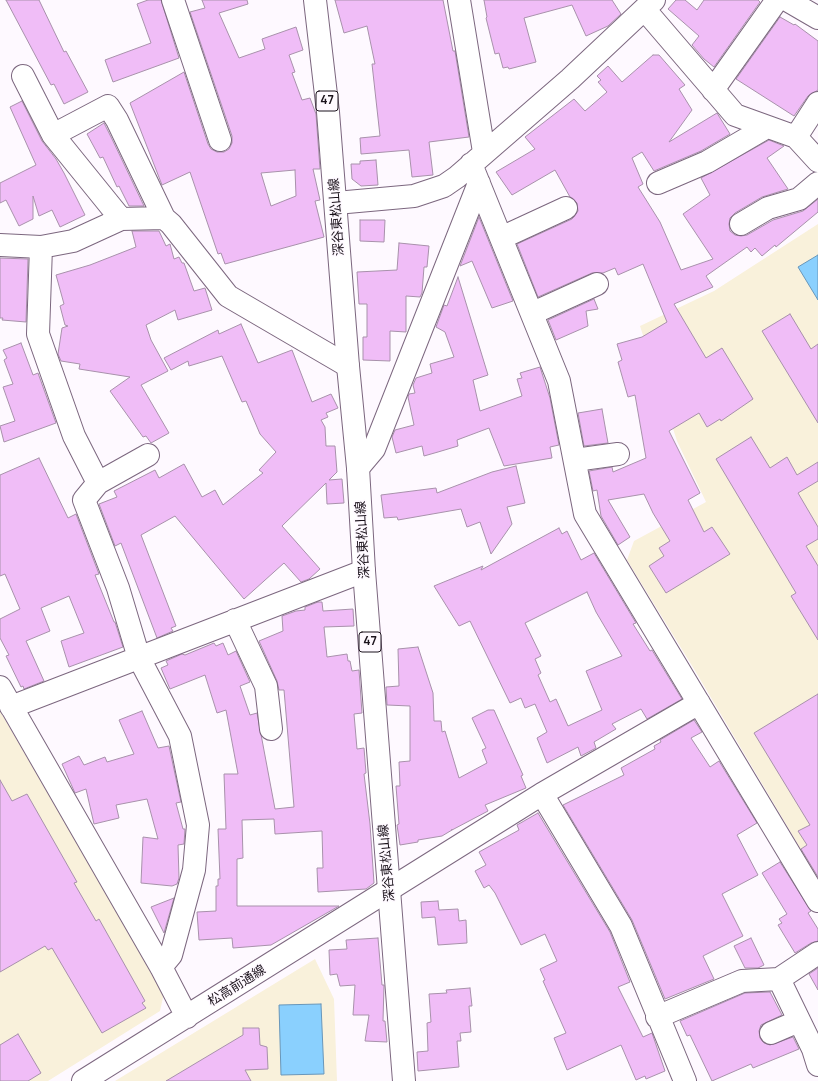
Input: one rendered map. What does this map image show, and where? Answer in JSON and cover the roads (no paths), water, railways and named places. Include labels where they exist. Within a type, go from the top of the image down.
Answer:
[{"type":"street","points":[[173,0],[220,140]]},
{"type":"street","name":"深谷東松山線","points":[[315,0],[328,112],[348,366],[358,468],[364,571],[404,1081]]},
{"type":"street","points":[[459,0],[478,158],[479,184],[559,381],[586,514],[818,901]]},
{"type":"street","points":[[713,90],[777,0]]},
{"type":"street","points":[[787,0],[818,18]]},
{"type":"street","points":[[336,203],[414,196],[444,186],[458,177],[570,79],[649,5],[713,90],[735,115],[767,128],[796,137],[818,161]]},
{"type":"street","points":[[23,76],[53,135],[121,219]]},
{"type":"street","points":[[796,137],[818,103]]},
{"type":"street","points":[[53,135],[108,106],[117,120],[164,218],[171,224],[228,296],[348,366]]},
{"type":"street","points":[[658,184],[707,162],[767,128]]},
{"type":"street","points":[[741,224],[768,208],[799,199],[818,183]]},
{"type":"street","points":[[358,468],[374,449],[479,184]]},
{"type":"street","points":[[501,238],[566,208]]},
{"type":"street","points":[[0,245],[41,247],[73,241],[121,219],[164,218]]},
{"type":"street","points":[[41,247],[38,334],[74,436],[98,482]]},
{"type":"street","points":[[533,314],[597,284]]},
{"type":"street","points":[[576,460],[618,454]]},
{"type":"street","points":[[148,455],[98,482],[84,500],[118,588],[139,658],[180,736],[198,825],[192,877],[171,955],[161,967]]},
{"type":"street","points":[[11,707],[364,571]]},
{"type":"street","points":[[235,620],[266,686],[271,729]]},
{"type":"street","points":[[0,687],[161,967],[187,1017]]},
{"type":"street","name":"松高前通線","points":[[83,1081],[542,794],[699,703]]},
{"type":"street","points":[[542,794],[621,926],[657,1017],[686,1081]]},
{"type":"street","points":[[657,1017],[742,981],[779,979],[818,954]]},
{"type":"street","points":[[779,979],[816,1054]]},
{"type":"street","points":[[770,1033],[799,1021]]},
{"type":"water","points":[[818,255],[818,300],[798,267]]},
{"type":"water","points":[[321,1004],[324,1074],[281,1075],[279,1005]]}]
